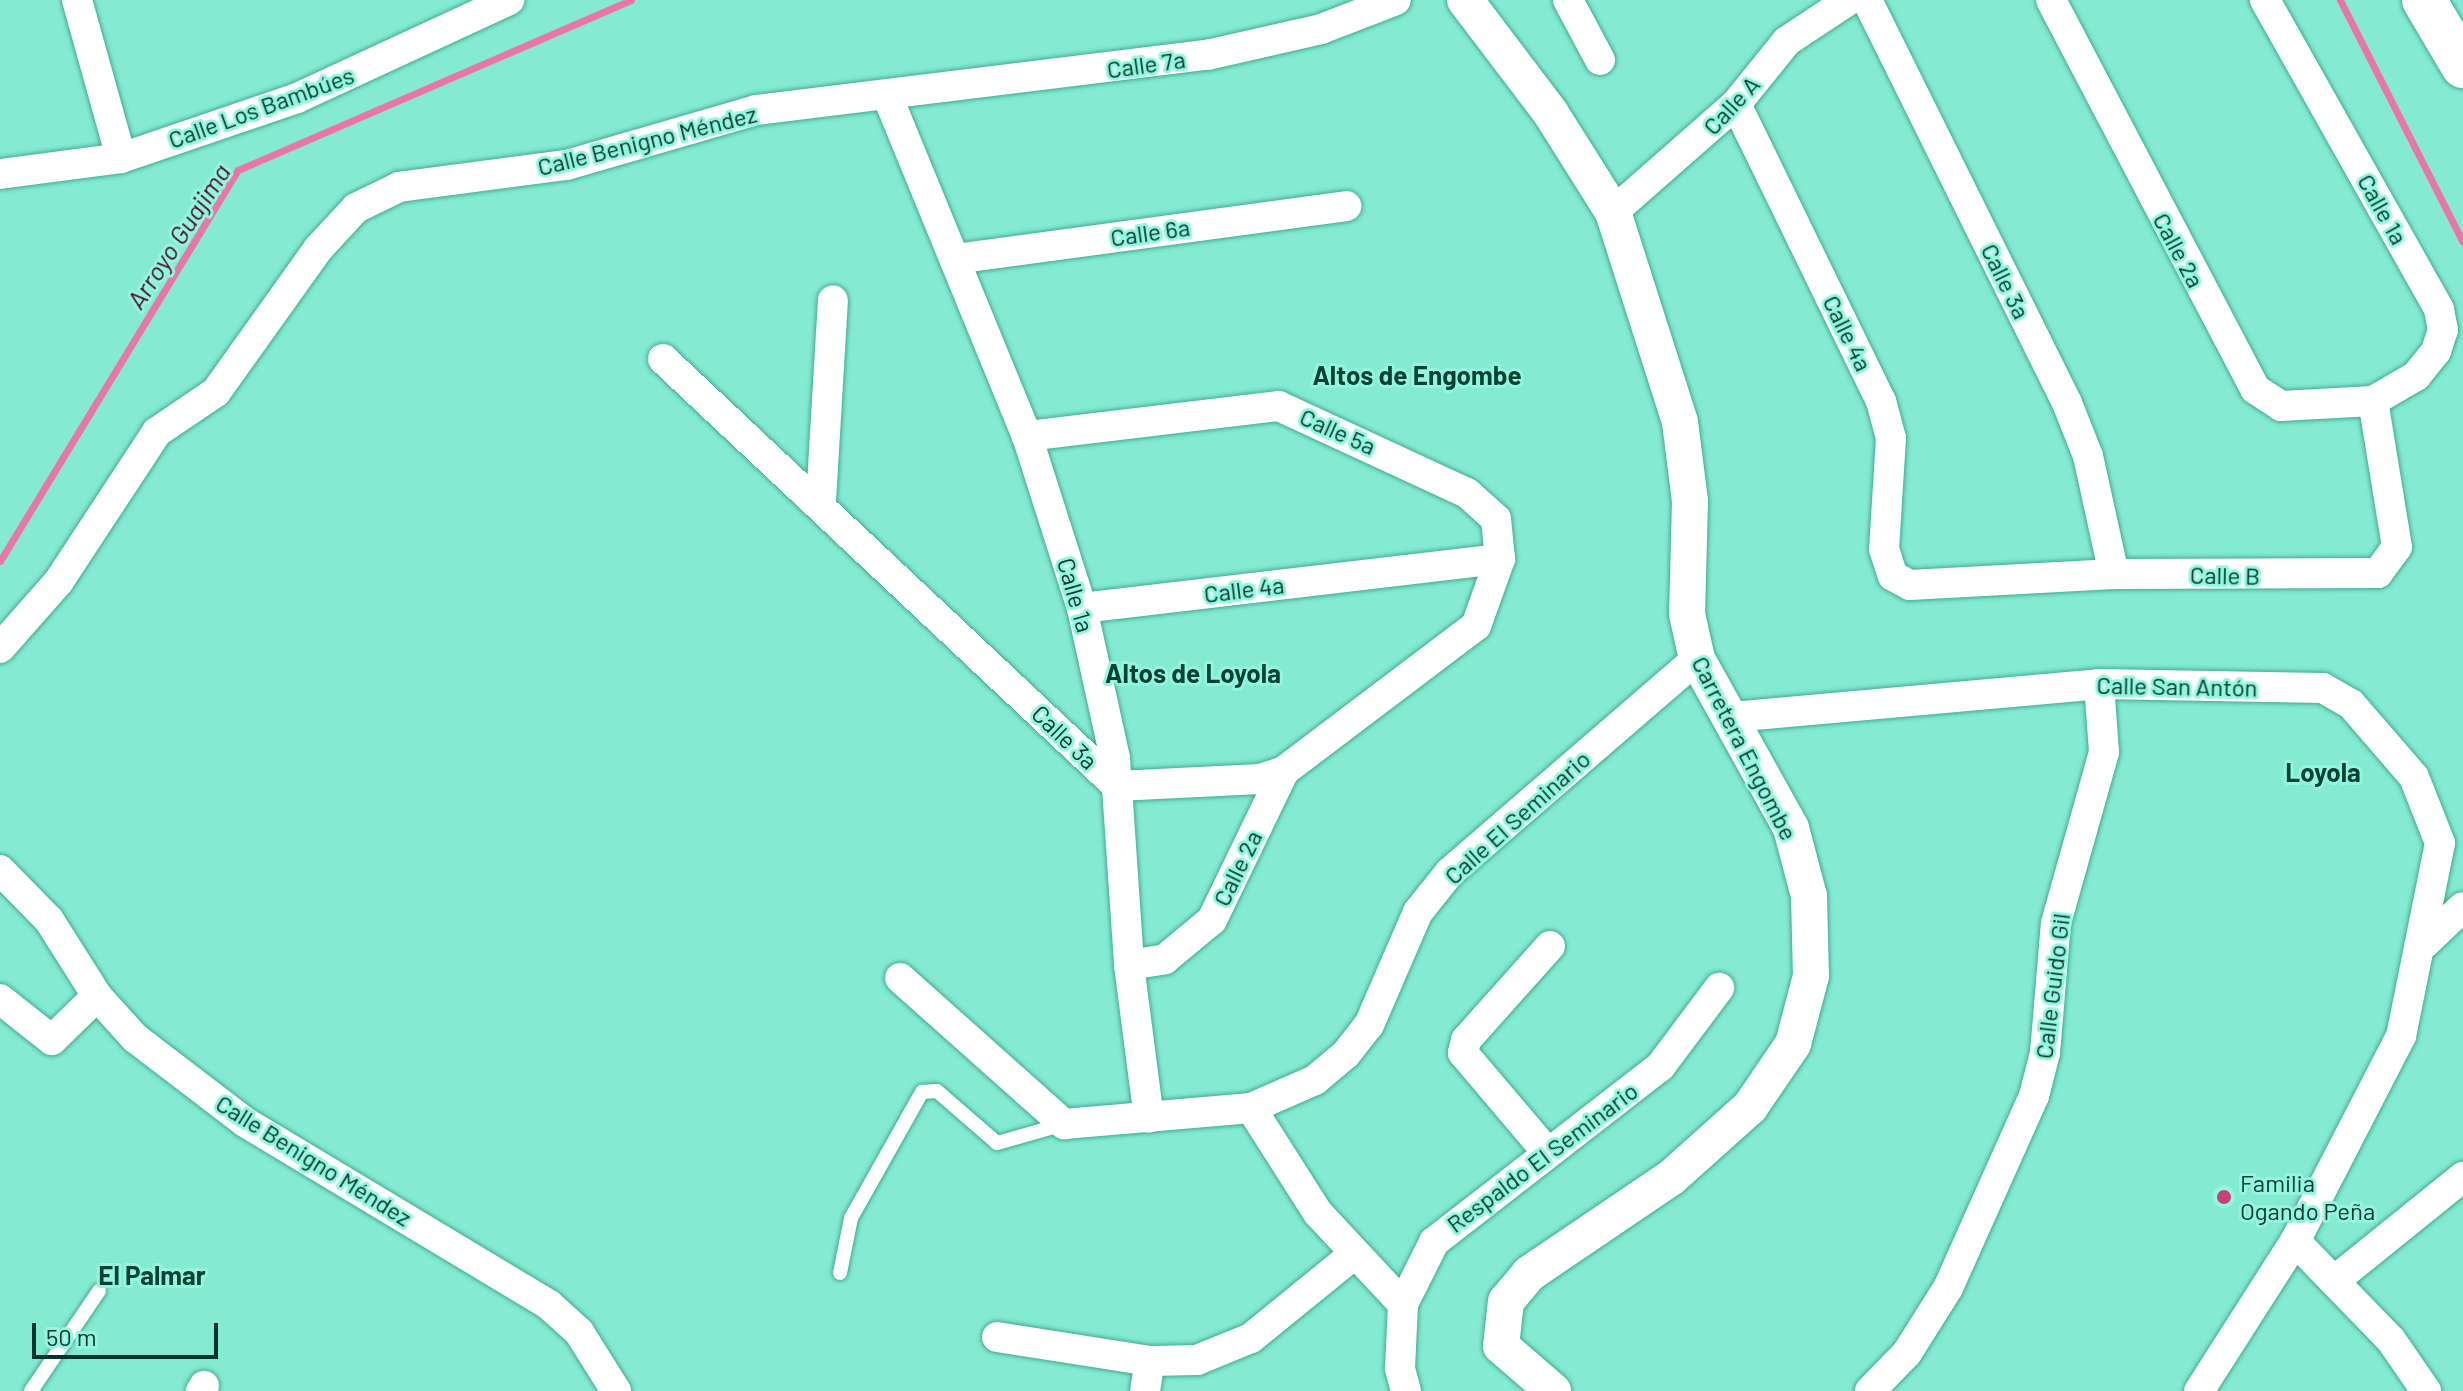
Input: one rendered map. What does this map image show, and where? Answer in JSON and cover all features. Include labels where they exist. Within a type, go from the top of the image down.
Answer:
[{"type":"main road","points":[[2424,0],[2463,66]]},
{"type":"street","points":[[77,0],[121,158]]},
{"type":"street","name":"Calle Los Bambúes","points":[[0,174],[121,158],[297,98],[509,0]]},
{"type":"street","name":"Calle 7a","points":[[889,100],[1207,55],[1321,29],[1396,0]]},
{"type":"street","name":"Carretera Engombe","points":[[1465,0],[1550,112],[1613,212],[1680,422],[1690,501],[1687,614],[1697,659],[1791,828],[1809,896],[1811,976],[1793,1044],[1750,1107],[1705,1147],[1529,1274],[1506,1301],[1501,1346],[1553,1391]]},
{"type":"street","points":[[1568,0],[1600,60]]},
{"type":"street","name":"Calle A","points":[[1613,212],[1736,104],[1787,41],[1849,0]]},
{"type":"street","name":"Calle 3a","points":[[1867,0],[2067,403],[2088,456],[2114,574]]},
{"type":"street","name":"Calle 2a","points":[[2051,0],[2255,389],[2281,406],[2373,401]]},
{"type":"street","name":"Calle 1a","points":[[2265,0],[2439,309],[2443,330],[2436,351],[2416,376],[2373,401]]},
{"type":"street","name":"Calle 1a","points":[[889,100],[1027,436],[1082,608],[1117,786],[1129,965],[1149,1118]]},
{"type":"street","name":"Calle Benigno Méndez","points":[[0,648],[59,581],[157,432],[216,392],[318,249],[356,208],[399,187],[567,165],[756,110],[889,100]]},
{"type":"street","name":"Calle 4a","points":[[1736,104],[1881,401],[1891,438],[1884,549],[1893,576]]},
{"type":"street","name":"Calle 6a","points":[[955,259],[1346,206]]},
{"type":"street","points":[[821,501],[833,300]]},
{"type":"street","name":"Calle 3a","points":[[663,359],[821,501],[1117,786],[1260,779],[1284,771],[1476,626],[1500,559]]},
{"type":"street","name":"Calle B","points":[[1893,576],[1910,585],[2114,574],[2378,573],[2397,547],[2373,401]]},
{"type":"street","name":"Calle 5a","points":[[1027,436],[1279,406],[1467,493],[1496,519],[1500,559]]},
{"type":"street","name":"Calle 4a","points":[[1082,608],[1500,559]]},
{"type":"street","name":"Calle El Seminario","points":[[1064,1124],[1251,1108],[1315,1080],[1346,1054],[1369,1025],[1418,912],[1450,872],[1697,659]]},
{"type":"street","name":"Calle San Antón","points":[[1732,717],[2099,684],[2323,688],[2351,704],[2414,777],[2440,843],[2425,943],[2401,1036],[2295,1241],[2199,1391]]},
{"type":"street","name":"Calle Guido Gil","points":[[1870,1391],[1907,1353],[1948,1288],[2034,1096],[2045,1053],[2056,923],[2104,752],[2099,684]]},
{"type":"street","name":"Calle 2a","points":[[1129,965],[1165,959],[1212,920],[1284,771]]},
{"type":"street","name":"Calle Benigno Méndez","points":[[0,870],[49,920],[97,996],[135,1038],[245,1122],[548,1304],[579,1332],[616,1391]]},
{"type":"street","points":[[2425,943],[2463,907]]},
{"type":"street","points":[[1547,1152],[1463,1053],[1466,1040],[1550,946]]},
{"type":"street","points":[[900,978],[1064,1124]]},
{"type":"street","name":"Respaldo El Seminario","points":[[1406,1391],[1400,1368],[1403,1304],[1444,1232],[1660,1067],[1719,988]]},
{"type":"street","points":[[0,999],[52,1040],[97,996]]},
{"type":"street","points":[[1251,1108],[1352,1256],[1403,1304]]},
{"type":"street","points":[[2334,1281],[2463,1177]]},
{"type":"street","points":[[2295,1241],[2391,1340],[2426,1391]]},
{"type":"street","points":[[997,1337],[1150,1361],[1197,1360],[1251,1338],[1352,1256]]},
{"type":"street","points":[[1145,1391],[1150,1361]]},
{"type":"lane","points":[[840,1273],[851,1218],[922,1092],[937,1091],[997,1143],[1064,1124]]},
{"type":"lane","points":[[31,1391],[99,1291]]},
{"type":"waterway","name":"Arroyo Guajima","points":[[0,561],[238,170],[631,0]]},
{"type":"waterway","name":"Arroyo Guajima","points":[[2340,0],[2463,242]]},
{"type":"place","name":"Familia Ogando Peña","points":[[2224,1197]]},
{"type":"district","name":"Altos de Engombe","points":[[1417,375]]},
{"type":"district","name":"Altos de Loyola","points":[[1193,673]]},
{"type":"district","name":"Loyola","points":[[2323,772]]},
{"type":"district","name":"El Palmar","points":[[152,1275]]}]
